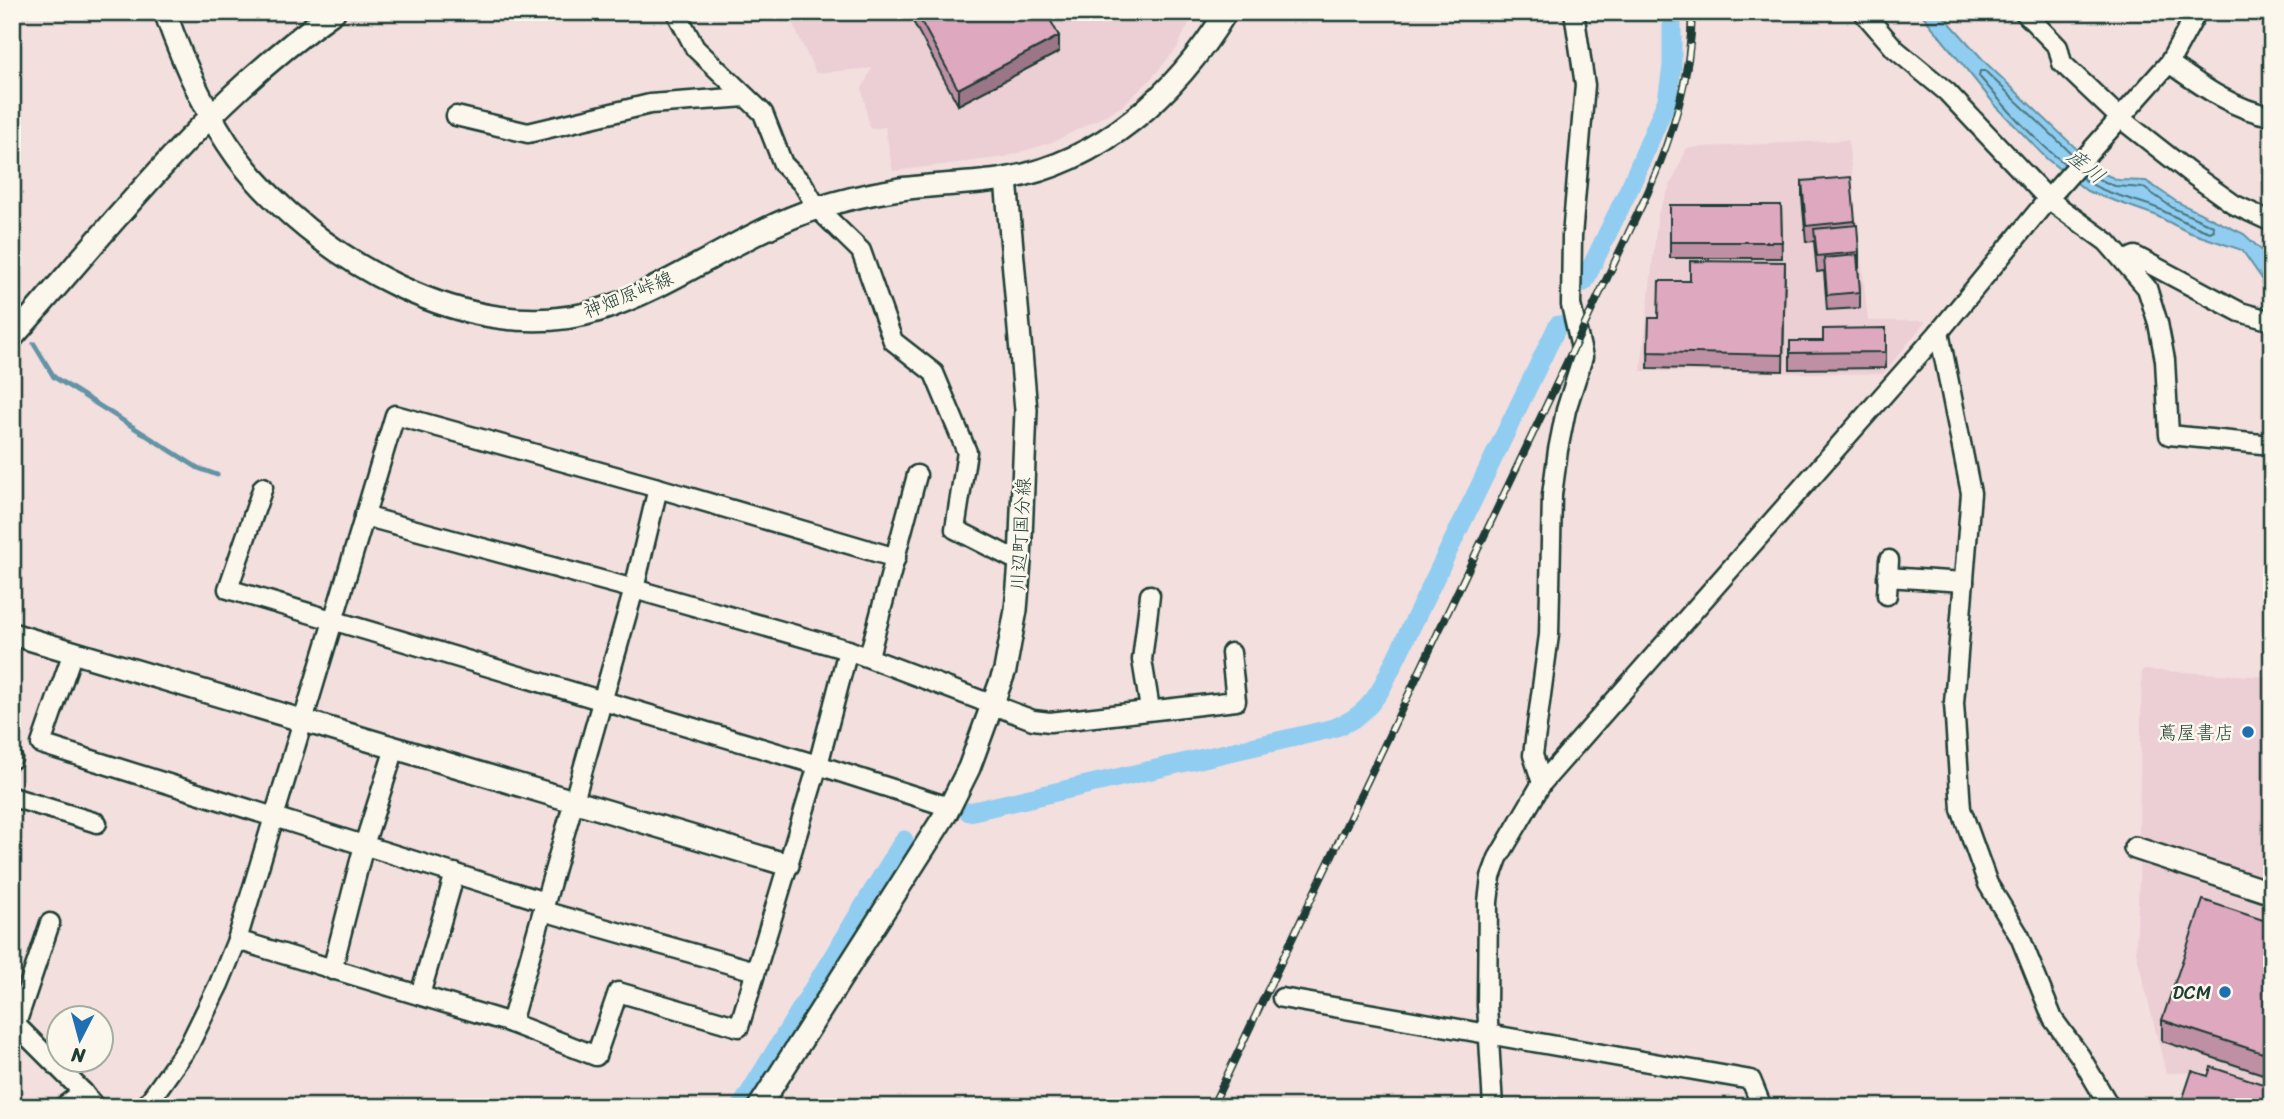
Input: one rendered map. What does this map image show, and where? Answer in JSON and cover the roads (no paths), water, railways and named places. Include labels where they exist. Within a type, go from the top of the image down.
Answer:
[{"type":"street","name":"神畑原峠線","points":[[164,12],[184,66],[210,115],[237,156],[271,197],[316,236],[371,271],[420,298],[464,311],[496,317],[562,318],[600,310],[752,236],[817,208],[893,190],[1006,179]]},
{"type":"street","points":[[12,338],[210,115],[296,40],[334,12]]},
{"type":"street","points":[[676,12],[695,48],[763,113],[783,164],[803,184],[817,208],[861,251],[893,341],[934,373],[967,452],[955,529],[1020,562]]},
{"type":"street","points":[[1006,179],[1061,162],[1086,151],[1134,120],[1154,102],[1206,44],[1226,12]]},
{"type":"street","points":[[1542,783],[1533,755],[1549,635],[1552,495],[1566,410],[1583,357],[1571,306],[1572,236],[1585,85],[1574,12]]},
{"type":"street","points":[[1863,12],[1895,49],[1947,92],[2107,242],[2147,288],[2158,323],[2165,360],[2169,435],[2272,445]]},
{"type":"street","points":[[2024,12],[2058,47],[2062,63],[2116,121],[2235,205],[2272,222]]},
{"type":"street","points":[[1493,1107],[1486,926],[1492,877],[1507,839],[1542,783],[1939,332],[2054,192],[2169,63],[2197,12]]},
{"type":"street","points":[[2169,63],[2222,98],[2272,116]]},
{"type":"street","points":[[456,116],[528,133],[650,104],[746,97]]},
{"type":"street","name":"川辺町国分線","points":[[759,1107],[949,807],[969,768],[1005,670],[1016,610],[1020,562],[1026,411],[1006,179]]},
{"type":"street","points":[[2124,261],[2135,256],[2240,312],[2272,321]]},
{"type":"street","points":[[1939,332],[1970,494],[1954,703],[1961,809],[1988,884],[2020,937],[2053,1019],[2080,1056],[2110,1107]]},
{"type":"street","points":[[145,1107],[189,1045],[237,940],[395,415],[658,488],[895,558]]},
{"type":"street","points":[[869,656],[918,475]]},
{"type":"street","points":[[262,487],[228,589],[818,765],[949,807]]},
{"type":"street","points":[[511,1023],[634,589],[658,488]]},
{"type":"street","points":[[364,516],[869,656],[1033,720],[1050,722],[1236,701],[1231,653]]},
{"type":"street","points":[[1886,595],[1888,568],[1964,582]]},
{"type":"street","points":[[1150,595],[1142,660],[1150,709]]},
{"type":"street","points":[[12,634],[788,864]]},
{"type":"street","points":[[237,940],[511,1023],[596,1056],[618,992],[739,1027],[818,765],[848,650]]},
{"type":"street","points":[[73,652],[41,744],[455,873],[544,906],[755,971]]},
{"type":"street","points":[[332,970],[364,845],[395,748]]},
{"type":"street","points":[[12,797],[97,823]]},
{"type":"street","points":[[2134,848],[2272,893]]},
{"type":"street","points":[[420,995],[455,873]]},
{"type":"street","points":[[50,923],[14,1022],[95,1107]]},
{"type":"street","points":[[1282,998],[1751,1080],[1762,1107]]},
{"type":"street","points":[[63,1107],[83,1092]]},
{"type":"water","name":"産川","points":[[1920,12],[1940,12],[1987,64],[2102,173],[2118,180],[2146,181],[2177,202],[2244,234],[2272,260],[2272,293],[2242,250],[2188,232],[2155,215],[2087,191],[2047,159],[1996,106]]},
{"type":"waterway","points":[[1584,282],[1631,185],[1667,100],[1672,67],[1672,12]]},
{"type":"waterway","points":[[969,812],[1330,729],[1360,714],[1381,689],[1558,325]]},
{"type":"waterway","points":[[34,344],[54,377],[198,468],[217,475]]},
{"type":"waterway","points":[[741,1107],[904,840]]},
{"type":"railway","points":[[1212,1107],[1648,192],[1679,104],[1688,59],[1692,12]]},
{"type":"place","name":"蔦屋書店","points":[[2248,732]]},
{"type":"place","name":"DCM","points":[[2225,992]]}]
